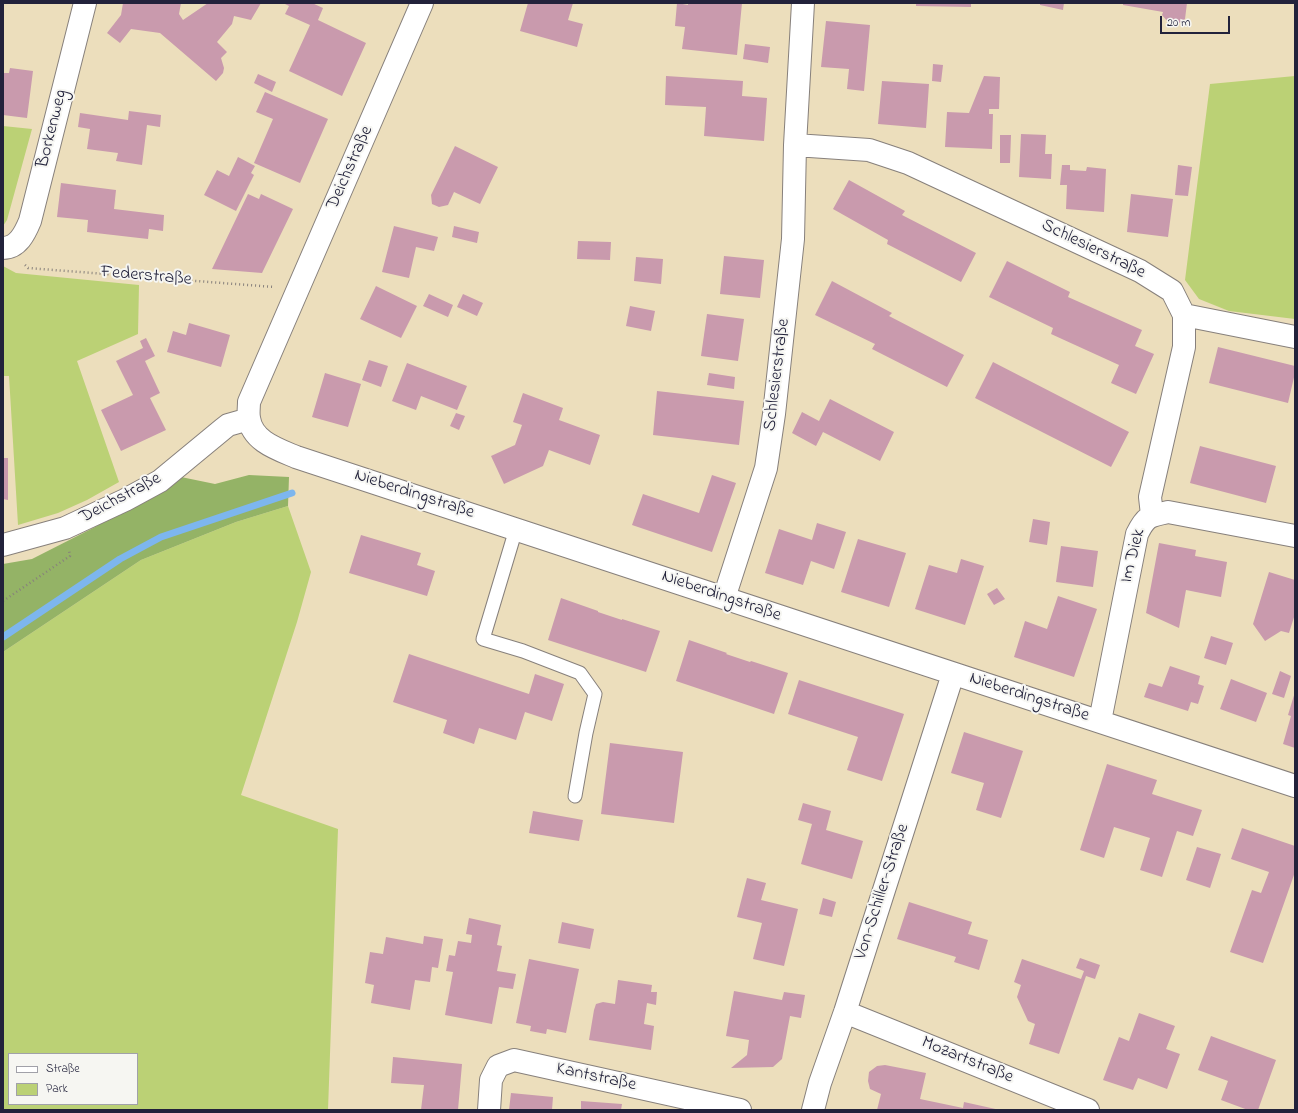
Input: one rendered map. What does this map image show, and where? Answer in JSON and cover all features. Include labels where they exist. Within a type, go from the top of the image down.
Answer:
[{"type":"street","name":"Borkenweg","points":[[5,248],[22,238],[30,221],[85,3]]},
{"type":"street","name":"Deichstraße","points":[[3,545],[65,528],[125,500],[160,482],[223,428],[249,419],[249,402],[422,3]]},
{"type":"street","name":"Schlesierstraße","points":[[724,598],[766,468],[774,414],[793,239],[795,145],[803,3]]},
{"type":"street","name":"Schlesierstraße","points":[[795,145],[870,150],[908,163],[1140,271],[1172,291],[1184,315],[1184,347],[1150,497],[1152,515]]},
{"type":"street","points":[[1184,315],[1295,337]]},
{"type":"street","name":"Nieberdingstraße","points":[[249,419],[255,433],[271,447],[296,456],[952,674],[1100,721],[1295,786]]},
{"type":"street","name":"Im Diek","points":[[1100,721],[1137,534],[1144,521],[1152,515],[1168,512],[1295,536]]},
{"type":"street","name":"Von-Schiller-Straße","points":[[813,1110],[820,1083],[845,1012],[952,674]]},
{"type":"street","name":"Mozartstraße","points":[[845,1012],[1088,1110]]},
{"type":"street","name":"Kantstraße","points":[[489,1110],[491,1080],[498,1066],[514,1060],[740,1110]]},
{"type":"lane","points":[[516,529],[483,638],[523,651],[580,673],[594,694],[575,796]]},
{"type":"path","name":"Federstraße","points":[[5,248],[28,268],[298,289]]},
{"type":"path","points":[[3,601],[70,556],[65,528]]},
{"type":"green space","points":[[1295,76],[1295,319],[1229,311],[1199,299],[1185,280],[1210,84]]},
{"type":"green space","points":[[3,126],[32,129],[7,220],[3,226]]},
{"type":"green space","points":[[3,266],[16,273],[139,285],[138,334],[77,361],[119,482],[87,500],[58,513],[18,525],[9,376],[3,376]]},
{"type":"green space","points":[[249,475],[289,477],[288,506],[236,522],[141,560],[3,652],[3,564],[32,559],[95,527],[181,477],[215,484]]},
{"type":"green space","points":[[288,506],[311,572],[297,622],[241,795],[338,829],[328,1110],[3,1110],[3,652],[141,560],[236,522]]},
{"type":"building","points":[[123,3],[181,3],[179,14],[183,20],[208,3],[261,3],[251,20],[234,16],[232,24],[217,42],[227,52],[221,58],[224,68],[223,73],[216,81],[160,33],[131,29],[120,43],[107,33],[121,15]]},
{"type":"building","points":[[283,3],[312,3],[323,8],[318,20],[366,43],[342,96],[289,71],[310,25],[285,14],[289,6]]},
{"type":"building","points":[[528,3],[573,3],[568,20],[583,24],[577,47],[520,31]]},
{"type":"building","points":[[677,3],[688,5],[688,3],[742,3],[737,55],[682,49],[685,27],[675,26]]},
{"type":"building","points":[[916,3],[971,3],[971,7],[916,6]]},
{"type":"building","points":[[1040,3],[1064,3],[1063,10],[1040,5]]},
{"type":"building","points":[[1123,3],[1187,3],[1185,19],[1178,24],[1168,22],[1162,15],[1163,12],[1123,5]]},
{"type":"building","points":[[826,21],[870,25],[864,91],[847,89],[849,69],[821,67]]},
{"type":"building","points":[[745,44],[770,47],[768,63],[743,59]]},
{"type":"building","points":[[933,64],[943,65],[941,82],[932,81]]},
{"type":"building","points":[[10,68],[33,71],[27,118],[3,115],[3,73],[9,73]]},
{"type":"building","points":[[258,74],[276,82],[272,92],[254,83]]},
{"type":"building","points":[[666,76],[743,81],[742,96],[767,98],[764,141],[704,136],[706,107],[665,105]]},
{"type":"building","points":[[984,76],[1000,77],[999,109],[989,109],[989,114],[993,114],[992,149],[945,147],[947,112],[969,113]]},
{"type":"building","points":[[882,81],[929,84],[926,128],[878,124]]},
{"type":"building","points":[[265,92],[328,119],[300,183],[254,163],[273,119],[256,112]]},
{"type":"building","points":[[129,111],[161,115],[160,127],[147,125],[142,165],[116,161],[118,153],[87,149],[90,129],[78,127],[80,113],[128,120]]},
{"type":"building","points":[[1021,134],[1046,135],[1045,154],[1052,154],[1051,179],[1019,177]]},
{"type":"building","points":[[1000,135],[1011,135],[1010,163],[1000,163]]},
{"type":"building","points":[[455,146],[498,167],[480,204],[454,192],[448,205],[439,207],[432,204],[431,195]]},
{"type":"building","points":[[238,157],[255,166],[251,173],[254,175],[236,211],[204,195],[217,170],[229,176]]},
{"type":"building","points":[[1062,165],[1070,165],[1070,170],[1086,171],[1087,167],[1106,169],[1104,212],[1066,209],[1067,185],[1060,185]]},
{"type":"building","points":[[1178,165],[1192,167],[1188,196],[1175,195]]},
{"type":"building","points":[[849,180],[905,211],[902,215],[976,253],[961,282],[887,244],[888,240],[833,209]]},
{"type":"building","points":[[61,183],[116,190],[114,209],[164,215],[163,231],[149,229],[148,239],[87,232],[88,220],[57,217]]},
{"type":"building","points":[[248,194],[259,199],[261,194],[293,209],[262,273],[212,269]]},
{"type":"building","points":[[1131,194],[1173,199],[1168,237],[1127,232]]},
{"type":"building","points":[[394,226],[438,237],[434,251],[416,247],[409,278],[382,272]]},
{"type":"building","points":[[454,226],[479,232],[477,243],[452,237]]},
{"type":"building","points":[[578,241],[611,242],[610,260],[577,259]]},
{"type":"building","points":[[724,256],[764,260],[760,298],[720,294]]},
{"type":"building","points":[[636,257],[663,259],[661,284],[634,281]]},
{"type":"building","points":[[1007,261],[1070,292],[1068,297],[1142,330],[1135,346],[1154,354],[1136,394],[1111,383],[1119,365],[1051,334],[1053,328],[989,297]]},
{"type":"building","points":[[832,281],[892,313],[889,316],[964,355],[947,387],[872,349],[875,344],[815,315]]},
{"type":"building","points":[[376,286],[417,306],[401,338],[360,319]]},
{"type":"building","points":[[429,294],[453,305],[448,317],[423,306]]},
{"type":"building","points":[[463,294],[483,303],[477,316],[457,307]]},
{"type":"building","points":[[630,306],[655,311],[651,331],[626,326]]},
{"type":"building","points":[[707,314],[744,319],[738,361],[701,356]]},
{"type":"building","points":[[189,323],[230,335],[221,367],[167,352],[173,331],[186,335]]},
{"type":"building","points":[[146,338],[155,356],[145,361],[160,393],[150,398],[166,430],[121,451],[101,410],[133,395],[116,361],[143,348],[140,341]]},
{"type":"building","points":[[1218,347],[1295,366],[1295,373],[1288,403],[1209,383]]},
{"type":"building","points":[[369,360],[388,366],[381,387],[362,380]]},
{"type":"building","points":[[993,362],[1129,432],[1111,467],[975,398]]},
{"type":"building","points":[[407,363],[467,386],[457,410],[421,396],[416,410],[392,401]]},
{"type":"building","points":[[325,373],[361,384],[348,427],[312,417]]},
{"type":"building","points":[[709,373],[735,377],[734,389],[707,385]]},
{"type":"building","points":[[657,391],[744,401],[739,445],[653,435]]},
{"type":"building","points":[[523,393],[563,408],[559,420],[600,435],[590,465],[549,450],[543,466],[504,484],[491,456],[515,445],[522,425],[513,422]]},
{"type":"building","points":[[830,399],[894,432],[880,461],[823,432],[816,446],[792,433],[802,412],[819,421]]},
{"type":"building","points":[[456,413],[465,416],[459,430],[450,426]]},
{"type":"building","points":[[1200,446],[1276,466],[1266,503],[1190,483]]},
{"type":"building","points":[[3,458],[8,458],[8,500],[3,499]]},
{"type":"building","points":[[712,475],[736,483],[712,552],[632,525],[643,494],[699,513]]},
{"type":"building","points":[[1033,519],[1050,522],[1047,545],[1029,542]]},
{"type":"building","points":[[817,523],[846,532],[834,569],[811,561],[803,585],[765,573],[779,529],[812,540]]},
{"type":"building","points":[[361,535],[421,553],[417,565],[435,571],[427,596],[349,573]]},
{"type":"building","points":[[858,539],[906,553],[889,607],[841,592]]},
{"type":"building","points":[[1159,543],[1196,550],[1195,556],[1227,562],[1221,597],[1186,590],[1179,628],[1146,613]]},
{"type":"building","points":[[1061,546],[1098,551],[1093,587],[1056,582]]},
{"type":"building","points":[[961,559],[984,566],[965,625],[915,609],[929,565],[957,573]]},
{"type":"building","points":[[1269,572],[1295,580],[1295,614],[1289,633],[1281,631],[1265,641],[1253,624]]},
{"type":"building","points":[[997,588],[1005,599],[994,605],[987,594]]},
{"type":"building","points":[[1058,596],[1097,609],[1074,677],[1014,657],[1025,621],[1047,629]]},
{"type":"building","points":[[561,598],[622,620],[660,631],[646,672],[548,640]]},
{"type":"building","points":[[1211,636],[1233,643],[1226,665],[1204,658]]},
{"type":"building","points":[[689,640],[750,662],[751,661],[788,673],[774,714],[676,681]]},
{"type":"building","points":[[409,654],[529,694],[535,674],[564,684],[552,721],[525,712],[516,740],[479,728],[474,744],[443,733],[447,720],[393,702]]},
{"type":"building","points":[[1170,666],[1200,676],[1198,684],[1204,686],[1198,704],[1191,702],[1188,711],[1144,697],[1149,683],[1162,687]]},
{"type":"building","points":[[1280,671],[1291,676],[1284,698],[1272,694]]},
{"type":"building","points":[[1231,679],[1267,693],[1256,722],[1220,709]]},
{"type":"building","points":[[799,680],[904,714],[882,781],[847,770],[858,737],[788,714]]},
{"type":"building","points":[[1295,692],[1295,748],[1283,744],[1291,716],[1288,715]]},
{"type":"building","points":[[964,732],[1023,751],[1001,818],[976,810],[984,783],[951,773]]},
{"type":"building","points":[[610,743],[683,752],[674,823],[601,814]]},
{"type":"building","points":[[1107,764],[1157,780],[1152,794],[1202,810],[1193,836],[1177,831],[1162,877],[1140,870],[1150,838],[1114,827],[1104,858],[1080,850]]},
{"type":"building","points":[[803,803],[831,811],[826,830],[863,841],[852,879],[801,864],[812,824],[798,820]]},
{"type":"building","points":[[533,811],[583,820],[579,841],[529,833]]},
{"type":"building","points":[[1242,828],[1295,846],[1295,872],[1263,963],[1230,952],[1252,890],[1261,893],[1269,872],[1231,859]]},
{"type":"building","points":[[1197,847],[1221,854],[1210,888],[1186,880]]},
{"type":"building","points":[[747,878],[766,883],[761,900],[798,909],[784,966],[753,959],[762,923],[737,917]]},
{"type":"building","points":[[823,898],[836,902],[832,917],[819,914]]},
{"type":"building","points":[[909,902],[972,922],[968,934],[988,940],[979,970],[954,962],[956,957],[897,939]]},
{"type":"building","points":[[469,918],[501,925],[497,945],[502,946],[497,971],[516,974],[513,989],[499,987],[492,1024],[445,1015],[453,972],[446,971],[449,955],[455,956],[458,941],[471,943],[472,935],[466,934]]},
{"type":"building","points":[[562,922],[594,929],[590,949],[558,943]]},
{"type":"building","points":[[424,936],[443,939],[438,968],[432,967],[430,982],[415,980],[410,1010],[371,1003],[374,985],[365,983],[370,952],[383,954],[386,937],[423,944]]},
{"type":"building","points":[[1080,958],[1100,965],[1095,979],[1086,976],[1059,1054],[1029,1044],[1035,1024],[1028,1021],[1017,997],[1021,985],[1014,982],[1022,959],[1081,979],[1084,971],[1076,968]]},
{"type":"building","points":[[529,959],[579,969],[566,1033],[547,1029],[546,1034],[530,1031],[531,1026],[516,1023]]},
{"type":"building","points":[[618,980],[652,985],[651,992],[657,992],[656,1005],[647,1003],[644,1024],[654,1026],[651,1050],[589,1040],[596,1004],[603,1002],[615,1004]]},
{"type":"building","points":[[734,991],[782,1000],[784,992],[805,995],[801,1018],[790,1016],[782,1059],[773,1067],[731,1068],[747,1055],[749,1040],[726,1036]]},
{"type":"building","points":[[1139,1013],[1175,1026],[1166,1049],[1180,1054],[1167,1089],[1138,1078],[1133,1090],[1103,1080],[1119,1037],[1129,1041]]},
{"type":"building","points":[[1211,1036],[1276,1060],[1258,1110],[1248,1110],[1221,1100],[1228,1081],[1198,1070]]},
{"type":"building","points":[[393,1057],[462,1064],[458,1110],[421,1110],[424,1085],[391,1083]]},
{"type":"building","points":[[885,1065],[926,1073],[920,1099],[963,1108],[964,1102],[1000,1110],[877,1110],[881,1094],[870,1089],[868,1081],[869,1072],[877,1066]]},
{"type":"building","points":[[511,1093],[553,1097],[552,1110],[509,1110]]},
{"type":"building","points":[[581,1101],[622,1104],[621,1110],[581,1110]]},
{"type":"waterway","points":[[3,637],[120,559],[161,537],[292,493]]}]
